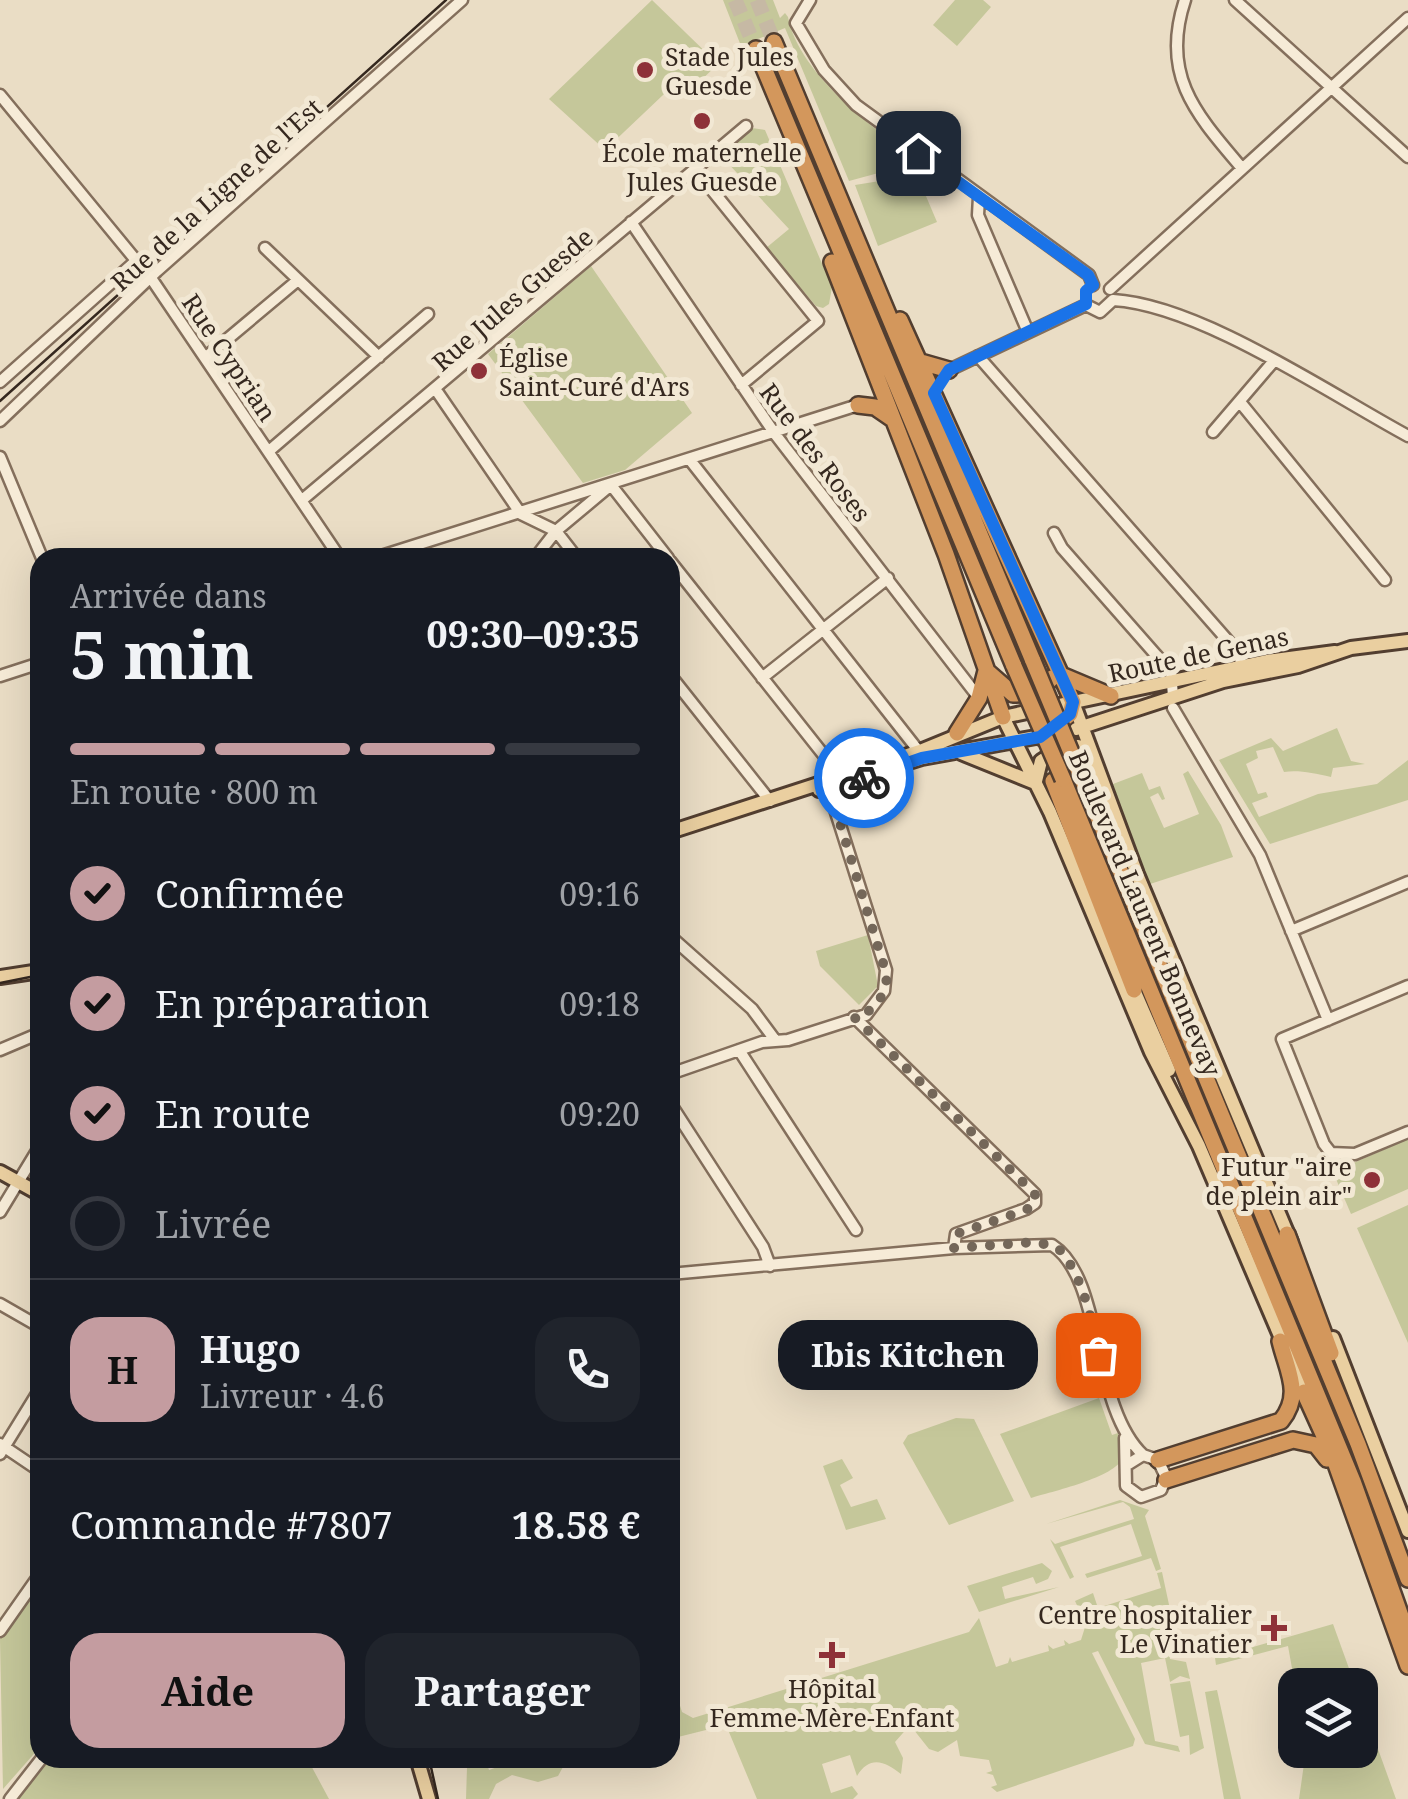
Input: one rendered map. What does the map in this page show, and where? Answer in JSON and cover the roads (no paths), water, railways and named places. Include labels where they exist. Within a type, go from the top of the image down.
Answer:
[{"type":"highway","name":"Boulevard Laurent Bonnevay","points":[[774,42],[1337,1394],[1408,1579]]},
{"type":"highway","points":[[756,50],[1014,666],[1036,708],[1033,732],[1134,990]]},
{"type":"highway","points":[[822,214],[832,264],[946,554],[1003,716]]},
{"type":"highway","points":[[857,242],[873,262],[921,362],[1073,702],[1070,714],[1040,737]]},
{"type":"highway","points":[[921,362],[949,370],[934,393]]},
{"type":"highway","points":[[858,405],[871,396],[876,378]]},
{"type":"highway","points":[[858,405],[875,407],[891,419]]},
{"type":"highway","points":[[986,671],[1013,694],[1036,693],[1058,669]]},
{"type":"highway","points":[[1058,669],[1111,696]]},
{"type":"highway","points":[[957,733],[978,698],[986,671]]},
{"type":"highway","name":"Boulevard Laurent Bonnevay","points":[[1051,781],[1338,1445],[1408,1636]]},
{"type":"highway","points":[[1288,1234],[1408,1558]]},
{"type":"highway","points":[[1150,1458],[1281,1421],[1290,1410],[1294,1386],[1280,1341]]},
{"type":"highway","points":[[1304,1392],[1408,1666]]},
{"type":"highway","points":[[1166,1480],[1301,1440],[1324,1454],[1346,1495]]},
{"type":"main road","name":"Route de Genas","points":[[680,829],[834,781],[886,760],[1040,737],[1082,727],[1243,672],[1408,641]]},
{"type":"main road","name":"Route de Genas","points":[[834,781],[877,774],[957,733],[1003,716],[1111,696],[1173,695]]},
{"type":"main road","points":[[1073,702],[1116,820],[1384,1463],[1408,1531]]},
{"type":"main road","points":[[1015,742],[1026,717],[1036,708]]},
{"type":"main road","points":[[1003,716],[1015,742],[1051,781],[1151,1052],[1198,1146]]},
{"type":"main road","points":[[1099,772],[1097,735],[1111,717]]},
{"type":"main road","points":[[1051,781],[1035,773],[1041,760],[1060,748],[1078,746],[1116,820]]},
{"type":"main road","points":[[957,752],[1051,781]]},
{"type":"main road","points":[[0,976],[30,972]]},
{"type":"main road","points":[[1134,990],[1304,1392]]},
{"type":"main road","points":[[0,1172],[30,1188]]},
{"type":"main road","points":[[420,1768],[429,1799]]},
{"type":"street","name":"Rue de la Ligne de l'Est","points":[[0,421],[151,278],[462,0]]},
{"type":"street","points":[[810,0],[796,22],[831,79],[884,128],[1088,275],[1093,285],[1187,321],[1273,362],[1408,436]]},
{"type":"street","points":[[1185,0],[1180,15],[1178,56],[1184,88],[1204,127],[1241,167]]},
{"type":"street","points":[[1235,0],[1330,88],[1405,149]]},
{"type":"street","points":[[1086,304],[1100,312],[1111,294],[1241,167],[1408,18]]},
{"type":"street","name":"Rue Cyprian","points":[[0,95],[151,278],[332,548]]},
{"type":"street","name":"Rue Jules Guesde","points":[[302,500],[746,126]]},
{"type":"street","points":[[695,169],[818,321],[742,385]]},
{"type":"street","points":[[979,197],[978,214],[1028,332]]},
{"type":"street","name":"Rue des Roses","points":[[631,222],[774,434],[978,698]]},
{"type":"street","points":[[264,248],[378,357]]},
{"type":"street","points":[[0,382],[137,260]]},
{"type":"street","points":[[206,357],[298,280]]},
{"type":"street","points":[[1086,304],[1086,291],[1093,285]]},
{"type":"street","points":[[949,370],[1086,304]]},
{"type":"street","points":[[269,451],[428,314]]},
{"type":"street","points":[[978,356],[1229,642],[1243,672]]},
{"type":"street","points":[[1214,432],[1273,362]]},
{"type":"street","points":[[436,390],[521,514],[556,531],[569,548]]},
{"type":"street","points":[[1240,402],[1384,580]]},
{"type":"street","points":[[407,548],[858,405]]},
{"type":"street","points":[[0,457],[38,548]]},
{"type":"street","points":[[690,460],[921,754]]},
{"type":"street","points":[[543,548],[556,531],[610,484]]},
{"type":"street","points":[[610,484],[660,548]]},
{"type":"street","points":[[1054,533],[1062,548],[1171,672],[1173,695],[1260,854],[1328,1020]]},
{"type":"street","points":[[680,573],[834,768],[834,803],[887,976],[884,991],[873,1008],[854,1017],[680,1071]]},
{"type":"street","points":[[762,678],[888,578]]},
{"type":"street","points":[[0,676],[30,666]]},
{"type":"street","points":[[680,688],[770,801]]},
{"type":"street","points":[[877,774],[886,760]]},
{"type":"street","points":[[1291,931],[1408,882]]},
{"type":"street","points":[[680,945],[752,1009],[776,1040]]},
{"type":"street","points":[[1408,986],[1282,1039],[1324,1144],[1332,1153],[1355,1154],[1408,1132]]},
{"type":"street","points":[[854,1017],[1035,1194],[1035,1203],[1026,1210],[956,1234],[954,1248]]},
{"type":"street","points":[[0,1050],[30,1037]]},
{"type":"street","points":[[739,1050],[856,1230]]},
{"type":"street","points":[[680,1118],[763,1246],[770,1266]]},
{"type":"street","points":[[0,1212],[30,1162]]},
{"type":"street","points":[[680,1273],[1037,1242],[1063,1254],[1094,1328],[1102,1374],[1125,1434],[1124,1481],[1134,1495],[1151,1497],[1166,1480],[1125,1434]]},
{"type":"street","points":[[0,1304],[30,1321]]},
{"type":"street","points":[[30,1404],[2,1448],[30,1465]]},
{"type":"street","points":[[1127,1464],[1150,1458]]},
{"type":"street","points":[[0,1631],[30,1588]]},
{"type":"street","points":[[10,1799],[34,1768]]},
{"type":"tunnel","points":[[735,0],[756,49]]},
{"type":"tunnel","points":[[757,0],[774,42]]},
{"type":"tram line","points":[[0,401],[446,0]]},
{"type":"tram line","points":[[0,983],[30,977]]},
{"type":"tram line","points":[[431,1768],[438,1799]]},
{"type":"place","name":"Stade Jules Guesde","points":[[645,70]]},
{"type":"place","name":"École maternelle Jules Guesde","points":[[702,121]]},
{"type":"place","name":"Église Saint-Curé d'Ars","points":[[479,371]]},
{"type":"place","name":"Futur \"aire de plein air\"","points":[[1372,1180]]},
{"type":"place","name":"Ibis Kitchen","points":[[1098,1355]]},
{"type":"place","name":"Centre hospitalier Le Vinatier","points":[[1274,1628]]},
{"type":"place","name":"Hôpital Femme-Mère-Enfant","points":[[832,1655]]}]
